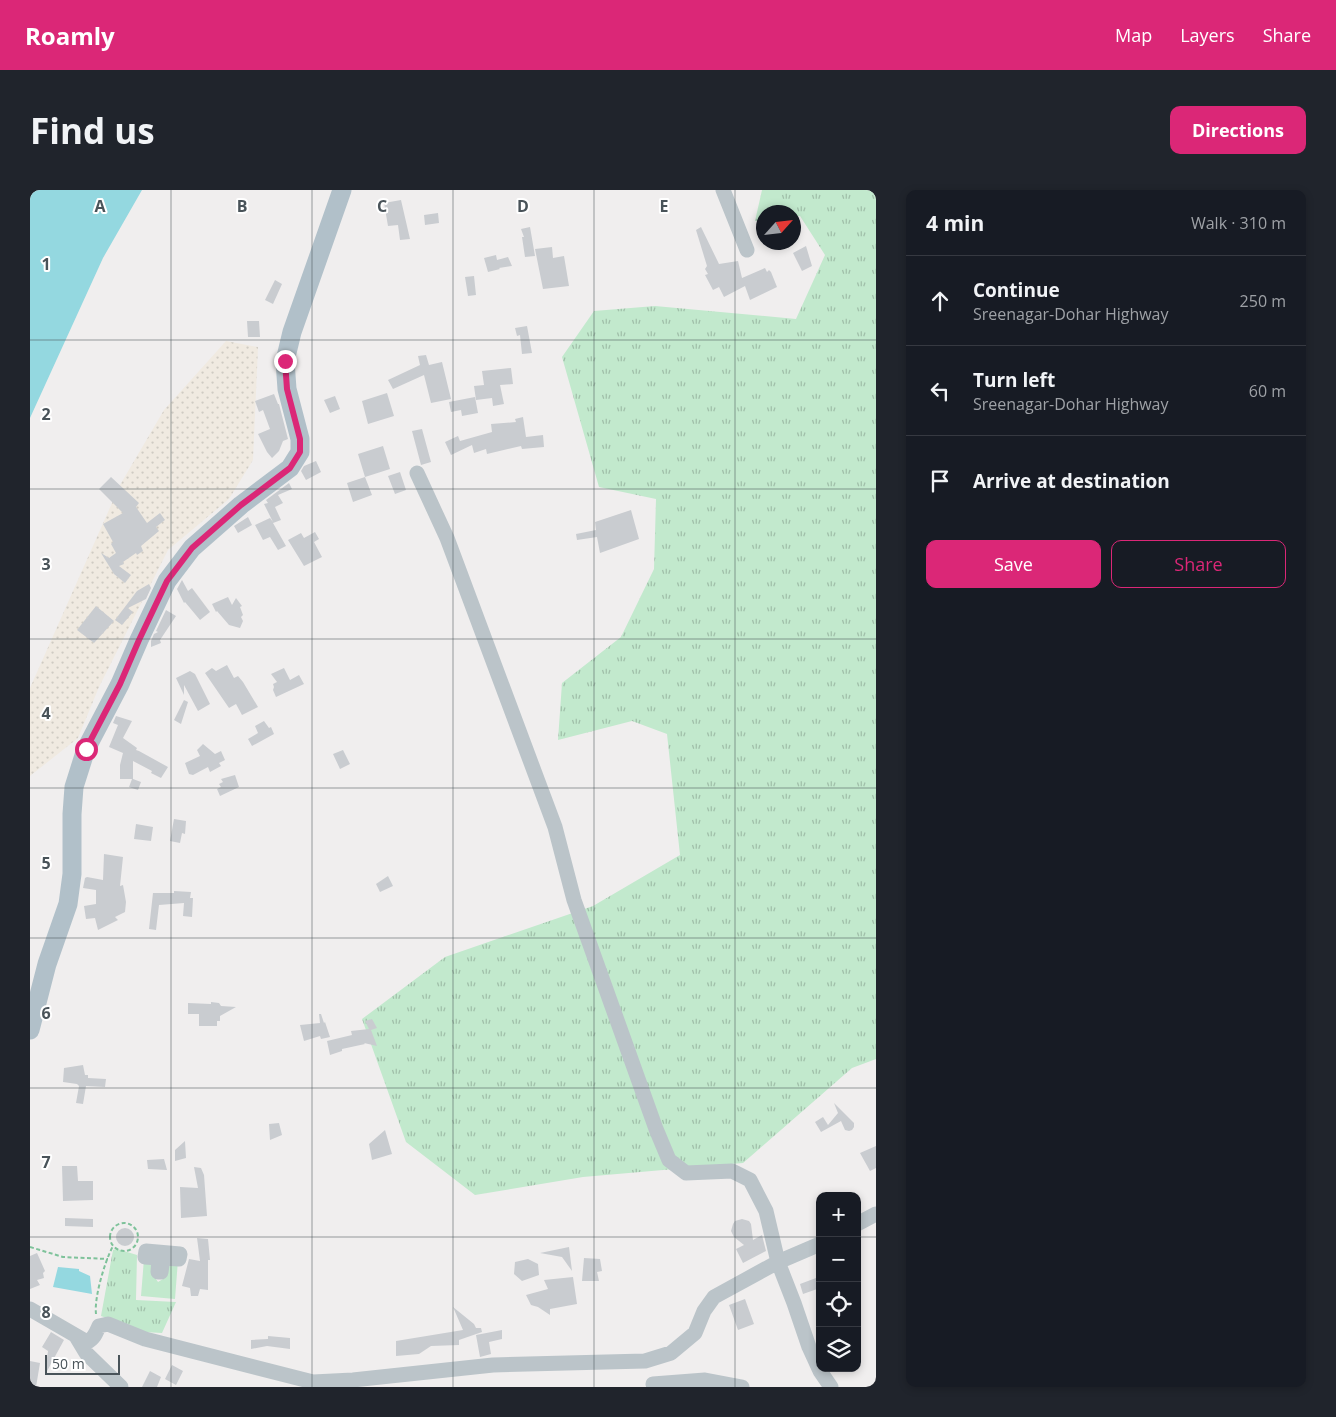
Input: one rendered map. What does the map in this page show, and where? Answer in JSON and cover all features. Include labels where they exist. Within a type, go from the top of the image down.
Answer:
[{"type":"main road","points":[[30,1030],[47,964],[68,904],[72,874],[74,787],[86,749],[120,684],[167,581],[192,548],[241,505],[290,468],[300,452],[300,439],[287,389],[285,361],[292,332],[342,190]]},
{"type":"street","points":[[723,190],[748,250]]},
{"type":"street","points":[[417,473],[447,538],[555,827],[574,900],[656,1129],[669,1160],[686,1174],[732,1171],[750,1180],[766,1211],[778,1262],[809,1347],[820,1371],[831,1387]]},
{"type":"street","points":[[861,1222],[876,1214]]},
{"type":"street","points":[[30,1309],[86,1342],[91,1340],[99,1326],[108,1324],[145,1339],[313,1382],[353,1380],[493,1365],[644,1361],[671,1353],[695,1333],[704,1311],[714,1297],[778,1262],[816,1246]]},
{"type":"street","points":[[77,1338],[86,1353],[121,1387]]},
{"type":"street","points":[[653,1384],[705,1380],[742,1387]]},
{"type":"path","points":[[103,1324],[97,1318],[96,1310],[103,1274],[113,1245],[112,1232],[117,1225],[126,1223],[134,1228],[138,1236],[133,1248],[125,1251],[113,1245]]},
{"type":"path","points":[[30,1247],[63,1257],[108,1259]]},
{"type":"green space","points":[[762,190],[876,190],[876,1059],[852,1068],[743,1163],[583,1177],[475,1195],[406,1142],[362,1019],[445,957],[593,906],[680,855],[667,734],[632,721],[558,740],[562,683],[621,637],[654,569],[656,499],[599,487],[562,357],[594,311],[655,306],[796,319],[825,255],[801,218],[801,205],[759,205]]},
{"type":"green space","points":[[117,1249],[137,1255],[136,1300],[176,1302],[162,1333],[144,1332],[101,1316],[113,1250]]},
{"type":"green space","points":[[144,1259],[158,1260],[154,1276],[158,1282],[163,1279],[164,1260],[178,1260],[175,1299],[141,1296]]},
{"type":"sand","points":[[226,341],[258,347],[253,460],[229,499],[168,550],[99,687],[78,738],[30,776],[30,688],[120,485],[164,410]]},
{"type":"water","points":[[30,190],[142,190],[103,258],[30,418]]},
{"type":"water","points":[[58,1267],[79,1269],[79,1271],[90,1276],[92,1294],[53,1287]]},
{"type":"building","points":[[401,200],[410,239],[400,240],[398,225],[388,226],[384,203]]},
{"type":"building","points":[[438,213],[439,223],[425,225],[424,215]]},
{"type":"building","points":[[530,227],[535,256],[525,257],[522,237],[524,237],[521,229]]},
{"type":"building","points":[[701,227],[719,264],[738,261],[742,278],[765,268],[767,272],[769,270],[771,272],[777,287],[750,300],[745,286],[724,297],[719,287],[713,290],[705,275],[708,274],[705,269],[707,266],[696,230]]},
{"type":"building","points":[[806,246],[812,266],[802,271],[793,253]]},
{"type":"building","points":[[552,247],[553,258],[564,256],[569,286],[543,289],[535,249]]},
{"type":"building","points":[[496,255],[497,260],[508,257],[512,266],[488,272],[484,258]]},
{"type":"building","points":[[474,276],[476,295],[468,296],[465,277]]},
{"type":"building","points":[[275,280],[282,284],[273,304],[265,300]]},
{"type":"building","points":[[247,321],[259,321],[260,337],[248,337]]},
{"type":"building","points":[[527,326],[532,353],[522,354],[520,335],[517,336],[515,328]]},
{"type":"building","points":[[426,355],[429,365],[442,362],[451,399],[431,403],[424,375],[393,389],[388,380],[420,365],[418,356]]},
{"type":"building","points":[[511,368],[513,384],[500,385],[504,404],[493,406],[492,398],[476,400],[474,386],[484,385],[482,371]]},
{"type":"building","points":[[387,393],[394,416],[368,424],[362,401]]},
{"type":"building","points":[[274,394],[279,404],[288,439],[283,441],[279,451],[272,458],[258,434],[270,429],[263,410],[259,412],[255,401]]},
{"type":"building","points":[[335,396],[340,409],[330,413],[324,400]]},
{"type":"building","points":[[475,397],[478,413],[462,416],[461,410],[451,412],[449,402]]},
{"type":"building","points":[[523,417],[526,437],[543,435],[544,447],[522,449],[521,446],[487,454],[486,449],[474,453],[472,445],[451,455],[445,442],[458,436],[460,441],[492,432],[491,424],[516,422],[515,419]]},
{"type":"building","points":[[422,429],[431,462],[421,465],[412,431]]},
{"type":"building","points":[[383,446],[390,469],[365,477],[358,454]]},
{"type":"building","points":[[316,461],[321,472],[306,480],[301,471],[304,466]]},
{"type":"building","points":[[400,472],[406,490],[395,494],[388,476]]},
{"type":"building","points":[[111,477],[139,503],[136,507],[147,523],[160,513],[165,520],[156,527],[159,531],[141,546],[143,551],[137,555],[136,553],[119,566],[131,575],[125,583],[114,574],[101,553],[109,558],[116,553],[111,544],[113,542],[103,524],[123,513],[99,489]]},
{"type":"building","points":[[365,477],[372,495],[353,502],[347,483]]},
{"type":"building","points":[[289,483],[292,489],[278,495],[283,503],[275,507],[281,520],[273,523],[286,546],[278,550],[270,537],[263,540],[255,525],[270,518],[273,522],[264,504],[268,503],[266,500]]},
{"type":"building","points":[[631,510],[639,539],[600,553],[597,537],[577,540],[576,534],[596,530],[595,522]]},
{"type":"building","points":[[248,517],[252,525],[238,533],[234,526]]},
{"type":"building","points":[[315,532],[319,539],[314,542],[322,557],[304,566],[288,540],[301,533],[304,538]]},
{"type":"building","points":[[182,580],[188,591],[192,588],[210,612],[200,620],[184,603],[177,589]]},
{"type":"building","points":[[149,584],[151,588],[146,599],[128,608],[133,612],[122,625],[115,620],[137,591]]},
{"type":"building","points":[[228,597],[232,605],[236,598],[242,606],[240,607],[243,621],[240,628],[229,625],[216,612],[212,604]]},
{"type":"building","points":[[96,606],[114,621],[94,643],[77,630]]},
{"type":"building","points":[[166,610],[176,616],[160,640],[161,643],[151,647],[151,641],[154,634],[158,632],[156,631]]},
{"type":"building","points":[[227,665],[234,678],[238,676],[243,682],[258,707],[242,715],[236,704],[229,708],[205,673],[212,668],[216,671]]},
{"type":"building","points":[[284,668],[290,680],[299,675],[304,684],[276,697],[273,684],[277,682],[271,674]]},
{"type":"building","points":[[190,671],[195,674],[210,704],[198,711],[184,685],[184,695],[176,678]]},
{"type":"building","points":[[184,700],[188,702],[181,724],[174,720]]},
{"type":"building","points":[[116,716],[132,721],[123,738],[137,748],[136,750],[168,767],[161,778],[133,761],[133,779],[141,782],[138,790],[129,787],[132,779],[120,779],[120,765],[123,753],[109,747],[118,725],[113,723]]},
{"type":"building","points":[[264,721],[269,728],[271,727],[274,734],[252,746],[248,739],[258,733],[255,726]]},
{"type":"building","points":[[203,744],[215,754],[221,751],[225,760],[219,763],[221,766],[210,772],[208,767],[193,775],[189,774],[185,763],[200,756],[197,750]]},
{"type":"building","points":[[343,750],[350,764],[340,769],[333,754]]},
{"type":"building","points":[[235,775],[239,787],[220,796],[217,789],[221,787],[219,784],[223,782],[221,779]]},
{"type":"building","points":[[174,819],[186,821],[185,834],[182,833],[180,843],[170,841]]},
{"type":"building","points":[[136,824],[153,827],[151,841],[134,839]]},
{"type":"building","points":[[104,854],[123,857],[120,886],[123,885],[126,902],[125,912],[115,917],[118,920],[98,930],[95,918],[86,919],[84,906],[96,904],[96,890],[83,888],[85,878],[87,877],[103,880]]},
{"type":"building","points":[[388,876],[393,886],[380,892],[376,884]]},
{"type":"building","points":[[174,891],[191,892],[190,898],[193,898],[192,917],[183,916],[184,903],[159,905],[156,930],[149,929],[153,893],[174,893]]},
{"type":"building","points":[[211,1002],[219,1003],[221,1006],[236,1007],[220,1016],[217,1026],[199,1026],[199,1014],[188,1014],[188,1003],[211,1004]]},
{"type":"building","points":[[319,1014],[321,1014],[325,1022],[330,1037],[321,1039],[320,1036],[304,1041],[300,1025],[320,1023]]},
{"type":"building","points":[[372,1019],[377,1028],[371,1030],[377,1046],[364,1043],[342,1049],[342,1051],[330,1055],[327,1041],[352,1035],[351,1031],[369,1029],[365,1021]]},
{"type":"building","points":[[83,1065],[85,1075],[88,1075],[88,1078],[106,1079],[105,1087],[86,1086],[83,1104],[76,1103],[79,1086],[63,1082],[64,1068]]},
{"type":"building","points":[[834,1103],[854,1123],[852,1130],[845,1130],[841,1121],[821,1132],[815,1122],[823,1117],[828,1125],[838,1113]]},
{"type":"building","points":[[279,1123],[282,1135],[270,1140],[269,1124]]},
{"type":"building","points":[[385,1130],[392,1154],[372,1160],[369,1144]]},
{"type":"building","points":[[185,1141],[186,1158],[175,1161],[175,1150]]},
{"type":"building","points":[[876,1146],[876,1168],[870,1171],[860,1153]]},
{"type":"building","points":[[164,1159],[167,1170],[148,1169],[147,1160]]},
{"type":"building","points":[[62,1166],[77,1166],[78,1181],[93,1181],[93,1200],[63,1201]]},
{"type":"building","points":[[194,1167],[201,1168],[204,1175],[207,1216],[181,1218],[180,1187],[198,1188]]},
{"type":"building","points":[[65,1218],[93,1219],[93,1227],[65,1226]]},
{"type":"building","points":[[742,1219],[749,1221],[751,1224],[753,1240],[762,1235],[766,1251],[743,1263],[736,1249],[744,1245],[734,1237],[731,1231],[735,1221]]},
{"type":"building","points":[[125,1228],[131,1231],[134,1237],[131,1243],[125,1246],[119,1243],[116,1237],[119,1231]]},
{"type":"building","points":[[197,1238],[208,1239],[210,1260],[208,1260],[208,1290],[200,1289],[198,1296],[191,1296],[190,1288],[182,1286],[189,1259],[200,1261]]},
{"type":"building","points":[[569,1247],[572,1271],[562,1257],[540,1253]]},
{"type":"building","points":[[37,1253],[45,1271],[43,1273],[44,1278],[37,1280],[40,1285],[30,1289],[30,1256]]},
{"type":"building","points":[[584,1258],[600,1259],[602,1271],[597,1272],[599,1281],[582,1281]]},
{"type":"building","points":[[528,1259],[538,1264],[539,1275],[522,1281],[514,1274],[515,1262]]},
{"type":"building","points":[[573,1277],[577,1304],[550,1309],[550,1315],[531,1305],[526,1295],[548,1289],[544,1280]]},
{"type":"building","points":[[816,1278],[816,1289],[803,1294],[800,1284]]},
{"type":"building","points":[[745,1299],[754,1324],[738,1330],[729,1305]]},
{"type":"building","points":[[453,1307],[474,1324],[476,1328],[481,1328],[482,1332],[459,1340],[459,1345],[431,1346],[419,1354],[396,1356],[396,1341],[463,1330]]},
{"type":"building","points":[[502,1330],[502,1339],[489,1342],[491,1354],[480,1357],[476,1335]]},
{"type":"building","points":[[51,1332],[64,1340],[46,1373],[48,1351],[42,1347]]},
{"type":"building","points":[[268,1336],[290,1338],[290,1349],[267,1346],[251,1349],[251,1340],[268,1339]]},
{"type":"building","points":[[30,1361],[40,1363],[36,1387],[30,1387]]},
{"type":"building","points":[[172,1365],[183,1371],[176,1385],[165,1379]]},
{"type":"building","points":[[150,1371],[161,1377],[157,1387],[142,1387]]},
{"type":"route","points":[[86,749],[120,684],[167,581],[192,548],[241,505],[290,468],[300,452],[300,439],[287,389],[285,361]]}]
